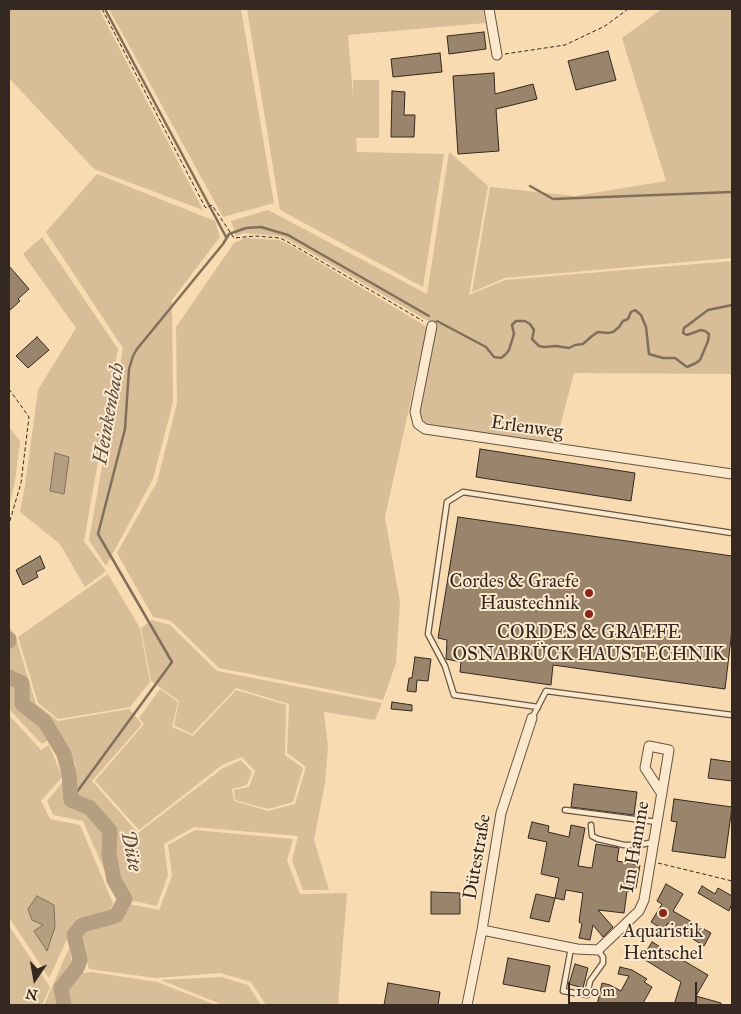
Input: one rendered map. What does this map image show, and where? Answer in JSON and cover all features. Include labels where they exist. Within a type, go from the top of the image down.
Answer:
[{"type":"street","points":[[489,9],[497,55]]},
{"type":"street","name":"Erlenweg","points":[[432,326],[415,412],[418,424],[425,429],[732,474]]},
{"type":"street","name":"Dütestraße","points":[[467,1005],[482,930],[501,813],[532,718]]},
{"type":"street","name":"Im Hamme","points":[[598,950],[640,911],[644,900],[670,750],[649,746],[645,768],[662,794]]},
{"type":"street","points":[[482,930],[571,948],[598,950]]},
{"type":"lane","points":[[538,707],[454,695],[445,666],[428,634],[447,502],[463,492],[732,533]]},
{"type":"lane","points":[[532,718],[546,691],[732,715]]},
{"type":"lane","points":[[564,810],[657,822]]},
{"type":"lane","points":[[591,825],[592,836],[598,839],[624,846],[654,842]]},
{"type":"lane","points":[[571,948],[563,990],[588,995],[590,981],[604,963],[603,957],[598,950]]},
{"type":"path","points":[[102,9],[205,207],[207,208],[212,205],[234,238],[255,236],[280,238],[432,326]]},
{"type":"path","points":[[497,55],[565,45],[605,26],[628,9]]},
{"type":"path","points":[[9,389],[29,417],[21,483],[9,524]]},
{"type":"path","points":[[650,861],[732,880]]},
{"type":"shaded area","points":[[9,9],[99,9],[203,210],[94,169],[9,78]]},
{"type":"shaded area","points":[[109,9],[241,9],[274,203],[223,217]]},
{"type":"shaded area","points":[[247,9],[483,9],[485,23],[348,35],[353,95],[353,80],[379,80],[379,138],[356,138],[357,152],[444,154],[423,287],[280,210]]},
{"type":"shaded area","points":[[662,9],[732,9],[732,258],[505,278],[472,292],[490,187],[575,196],[666,181],[622,38]]},
{"type":"shaded area","points":[[449,152],[488,186],[469,295],[505,280],[732,261],[732,374],[574,373],[556,442],[425,427],[420,420],[419,412],[435,325],[289,240],[280,236],[243,233],[236,236],[231,221],[268,210],[427,294]]},
{"type":"shaded area","points":[[97,174],[215,221],[220,237],[172,300],[173,402],[153,479],[106,566],[89,540],[123,348],[46,232]]},
{"type":"shaded area","points":[[42,237],[118,349],[84,541],[106,571],[85,587],[60,544],[20,512],[38,390],[76,328],[23,254]]},
{"type":"shaded area","points":[[245,238],[279,240],[290,245],[427,327],[385,517],[400,602],[396,663],[383,700],[219,668],[171,621],[153,617],[117,553],[157,482],[177,404],[176,327],[234,243]]},
{"type":"shaded area","points":[[9,427],[20,441],[15,481],[9,508]]},
{"type":"shaded area","points":[[55,453],[69,457],[64,494],[50,491]]},
{"type":"shaded area","points":[[108,574],[140,628],[150,682],[130,707],[58,719],[38,703],[18,637]]},
{"type":"shaded area","points":[[152,620],[170,625],[217,671],[382,703],[375,720],[324,712],[328,747],[325,783],[314,840],[329,890],[303,890],[292,860],[298,836],[194,827],[164,844],[168,875],[157,906],[116,897],[83,821],[53,815],[47,801],[76,766],[60,733],[42,744],[9,709],[9,627],[15,635],[36,704],[58,721],[129,709],[142,724],[92,781],[138,833],[223,768],[241,760],[252,772],[247,785],[232,789],[234,801],[268,811],[295,804],[306,767],[287,753],[289,704],[236,688],[192,734],[174,725],[179,701],[151,681],[141,628]]},
{"type":"shaded area","points":[[160,689],[178,702],[172,727],[193,736],[236,690],[286,705],[285,755],[303,768],[293,802],[268,809],[235,800],[234,790],[249,787],[255,771],[242,757],[222,765],[139,830],[95,781],[144,724],[139,718]]},
{"type":"shaded area","points":[[9,715],[41,750],[49,745],[62,777],[41,801],[50,819],[80,825],[113,903],[110,911],[77,918],[49,978],[9,917]]},
{"type":"shaded area","points":[[195,830],[293,839],[287,861],[300,894],[347,893],[338,1005],[266,1005],[251,982],[220,973],[156,978],[89,969],[80,938],[84,931],[120,923],[129,904],[159,910],[172,876],[168,845]]},
{"type":"shaded area","points":[[37,896],[54,905],[55,927],[47,951],[34,931],[43,925],[32,920],[28,909]]},
{"type":"shaded area","points":[[9,926],[50,987],[42,1005],[9,1005]]},
{"type":"shaded area","points":[[69,948],[74,975],[91,972],[157,982],[216,1005],[44,1005]]},
{"type":"shaded area","points":[[221,977],[248,985],[261,1005],[223,1005],[161,980]]},
{"type":"building","points":[[484,32],[486,49],[449,54],[447,36]]},
{"type":"building","points":[[608,51],[616,80],[576,90],[568,61]]},
{"type":"building","points":[[440,53],[442,72],[393,77],[391,59]]},
{"type":"building","points":[[494,73],[495,94],[533,84],[537,99],[496,109],[499,151],[458,154],[453,76]]},
{"type":"building","points":[[392,91],[405,92],[404,115],[415,115],[414,137],[391,137]]},
{"type":"building","points":[[9,266],[29,289],[9,311]]},
{"type":"building","points":[[37,337],[49,350],[28,368],[16,356]]},
{"type":"building","points":[[480,449],[635,473],[631,501],[476,477]]},
{"type":"building","name":"Cordes & Graefe Haustechnik","points":[[458,517],[732,556],[732,630],[725,689],[553,665],[551,685],[460,672],[461,662],[446,659],[447,640],[438,638]]},
{"type":"building","points":[[40,556],[45,568],[36,572],[38,577],[23,585],[16,570]]},
{"type":"building","points":[[415,657],[431,659],[428,681],[417,680],[416,692],[407,691],[409,678],[412,678]]},
{"type":"building","points":[[392,702],[412,705],[412,711],[391,709]]},
{"type":"building","points":[[711,759],[732,762],[732,781],[708,778]]},
{"type":"building","points":[[574,784],[637,792],[634,815],[571,807]]},
{"type":"building","points":[[674,799],[732,807],[725,858],[672,851],[677,822],[671,821]]},
{"type":"building","points":[[532,822],[549,826],[548,832],[569,837],[571,825],[585,828],[578,866],[592,868],[596,844],[619,848],[617,861],[640,865],[636,888],[632,892],[627,891],[624,913],[598,910],[613,927],[603,937],[593,925],[590,940],[579,938],[582,924],[579,922],[583,893],[566,890],[564,900],[555,898],[559,878],[541,874],[547,842],[528,838]]},
{"type":"building","points":[[666,884],[683,894],[673,911],[711,933],[704,946],[668,923],[664,930],[651,922],[662,904],[657,901]]},
{"type":"building","points":[[702,886],[715,894],[718,888],[732,896],[732,904],[729,911],[698,893]]},
{"type":"building","points":[[431,892],[460,893],[460,914],[431,914]]},
{"type":"building","points":[[536,894],[555,898],[549,922],[530,918]]},
{"type":"building","points":[[652,942],[708,975],[696,996],[721,1003],[721,1005],[674,1005],[681,982],[642,958]]},
{"type":"building","points":[[508,958],[550,966],[545,992],[503,984]]},
{"type":"building","points":[[575,964],[588,968],[583,988],[569,984]]},
{"type":"building","points":[[620,967],[632,970],[647,979],[644,982],[652,987],[642,1005],[597,1005],[602,983],[621,991],[629,976],[618,974]]},
{"type":"building","points":[[388,983],[440,992],[438,1005],[384,1005]]},
{"type":"waterway","points":[[105,9],[226,237]]},
{"type":"waterway","points":[[530,186],[553,199],[732,192]]},
{"type":"waterway","name":"Heinkenbach","points":[[71,800],[172,662],[98,534],[125,429],[129,369],[137,349],[223,244],[229,234],[246,228],[261,227],[288,235],[429,316]]},
{"type":"waterway","name":"Heinkenbach","points":[[437,321],[486,347],[494,357],[501,358],[509,350],[514,334],[512,325],[516,321],[525,321],[530,324],[534,330],[532,339],[539,346],[569,348],[583,344],[598,332],[613,332],[635,310],[641,315],[646,327],[649,354],[663,358],[675,358],[687,367],[700,360],[709,334],[701,330],[687,335],[683,333],[684,328],[708,310],[732,305]]},
{"type":"waterway","name":"Düte","points":[[9,677],[22,683],[22,704],[45,722],[64,754],[69,774],[71,800],[90,808],[110,831],[109,854],[114,880],[125,899],[116,916],[82,925],[74,935],[80,960],[77,968],[61,988],[64,1005]]},
{"type":"place","name":"Cordes & Graefe Haustechnik","points":[[589,593]]},
{"type":"place","name":"CORDES & GRAEFE OSNABRÜCK HAUSTECHNIK","points":[[589,614]]},
{"type":"place","name":"Aquaristik Hentschel","points":[[663,913]]}]
